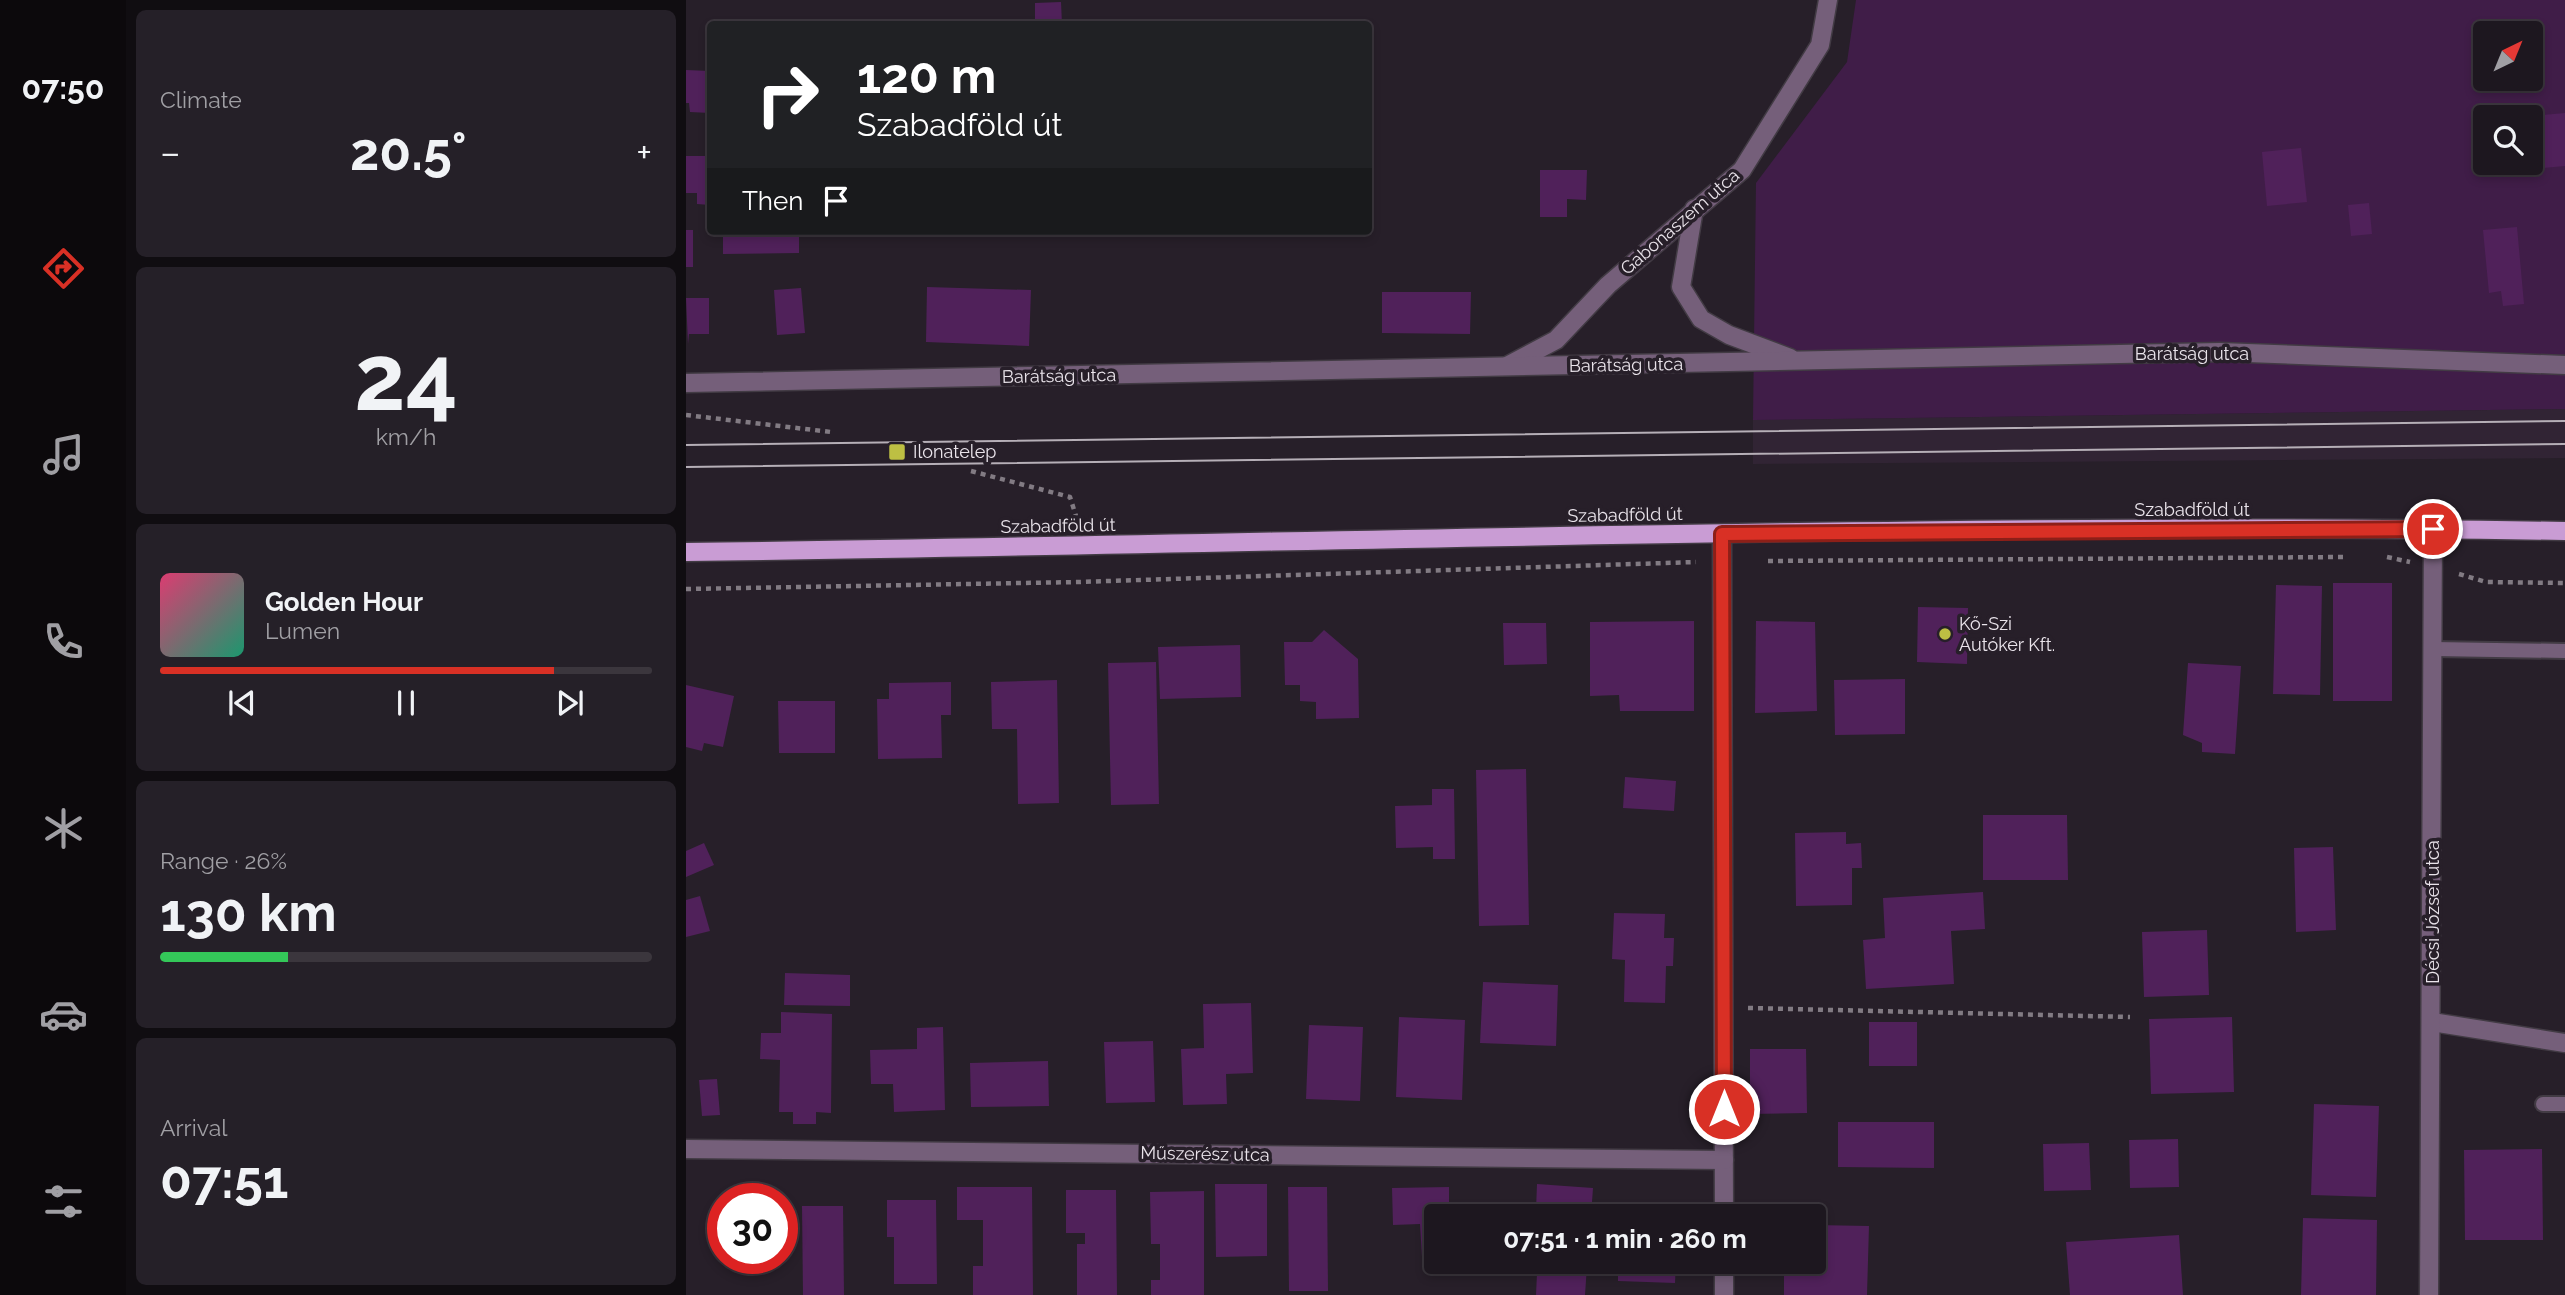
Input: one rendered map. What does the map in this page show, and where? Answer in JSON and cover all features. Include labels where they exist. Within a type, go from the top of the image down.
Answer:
[{"type":"main road","name":"Szabadföld út","points":[[686,552],[1722,534],[2433,529],[2565,531]]},
{"type":"street","name":"Gabonaszem utca","points":[[1503,368],[1556,340],[1608,285],[1742,170],[1820,45],[1828,0]]},
{"type":"street","points":[[1694,209],[1681,287],[1701,319],[1730,335],[1799,361]]},
{"type":"street","name":"Barátság utca","points":[[686,383],[2220,352],[2565,365]]},
{"type":"street","name":"Décsi József utca","points":[[2429,1295],[2433,529]]},
{"type":"street","points":[[1722,534],[1724,1204]]},
{"type":"street","points":[[2432,1023],[2565,1043]]},
{"type":"street","name":"Műszerész utca","points":[[686,1149],[1724,1160]]},
{"type":"street","points":[[1724,1274],[1724,1295]]},
{"type":"lane","points":[[2433,649],[2565,651]]},
{"type":"lane","points":[[2543,1104],[2565,1104]]},
{"type":"path","points":[[686,415],[831,432]]},
{"type":"path","points":[[971,471],[1070,497],[1076,516]]},
{"type":"path","points":[[686,590],[1078,582],[1721,561],[2347,557]]},
{"type":"path","points":[[2375,557],[2433,567],[2486,582],[2565,583]]},
{"type":"path","points":[[1723,1007],[2130,1017]]},
{"type":"shaded area","points":[[1856,0],[2565,0],[2565,409],[1753,420],[1756,183],[1847,62]]},
{"type":"shaded area","points":[[2565,409],[2565,458],[1753,464],[1753,420]]},
{"type":"building","points":[[1061,2],[1062,21],[1035,21],[1035,3]]},
{"type":"building","points":[[686,70],[707,71],[707,113],[690,112],[689,103],[686,103]]},
{"type":"building","points":[[2565,113],[2565,166],[2543,168],[2543,115]]},
{"type":"building","points":[[2301,148],[2307,202],[2267,206],[2262,152]]},
{"type":"building","points":[[686,156],[707,156],[707,205],[697,204],[697,193],[686,193]]},
{"type":"building","points":[[1540,170],[1587,170],[1586,200],[1567,199],[1567,217],[1540,217]]},
{"type":"building","points":[[2369,203],[2372,234],[2351,236],[2348,205]]},
{"type":"building","points":[[2517,227],[2524,304],[2503,306],[2501,291],[2489,293],[2483,230]]},
{"type":"building","points":[[686,230],[693,230],[693,267],[686,267]]},
{"type":"building","points":[[723,235],[799,235],[799,253],[723,254]]},
{"type":"building","points":[[927,287],[1031,290],[1029,346],[926,342]]},
{"type":"building","points":[[801,288],[805,333],[777,335],[774,290]]},
{"type":"building","points":[[1382,292],[1471,292],[1470,334],[1382,333]]},
{"type":"building","points":[[686,298],[709,298],[709,334],[689,334],[688,344]]},
{"type":"building","points":[[2333,583],[2392,583],[2392,701],[2333,701]]},
{"type":"building","points":[[2276,585],[2322,586],[2320,695],[2273,694]]},
{"type":"building","points":[[1918,607],[1968,608],[1967,664],[1917,662]]},
{"type":"building","points":[[1694,621],[1694,711],[1620,711],[1619,695],[1590,696],[1590,622]]},
{"type":"building","points":[[1756,621],[1815,622],[1817,711],[1755,713]]},
{"type":"building","points":[[1503,623],[1546,623],[1547,664],[1504,665]]},
{"type":"building","points":[[1324,630],[1358,659],[1359,718],[1316,719],[1316,702],[1300,701],[1300,685],[1285,685],[1284,642],[1312,642]]},
{"type":"building","points":[[1240,645],[1241,697],[1160,699],[1158,647]]},
{"type":"building","points":[[1156,662],[1159,804],[1111,805],[1108,663]]},
{"type":"building","points":[[2188,663],[2241,666],[2235,754],[2202,752],[2202,743],[2183,735]]},
{"type":"building","points":[[1905,679],[1905,734],[1835,735],[1834,680]]},
{"type":"building","points":[[1057,680],[1059,803],[1018,804],[1017,729],[992,729],[991,682]]},
{"type":"building","points":[[951,682],[951,715],[941,715],[942,758],[878,759],[877,699],[889,699],[889,683]]},
{"type":"building","points":[[686,685],[734,696],[723,747],[704,743],[702,751],[686,747]]},
{"type":"building","points":[[778,701],[835,701],[835,753],[779,753]]},
{"type":"building","points":[[1526,769],[1529,925],[1479,926],[1476,770]]},
{"type":"building","points":[[1625,777],[1676,781],[1674,811],[1623,808]]},
{"type":"building","points":[[1432,789],[1454,789],[1455,859],[1433,859],[1433,847],[1396,848],[1395,806],[1432,805]]},
{"type":"building","points":[[1983,815],[2067,815],[2068,880],[1983,880]]},
{"type":"building","points":[[1846,832],[1846,844],[1861,843],[1862,868],[1852,868],[1852,905],[1796,906],[1795,833]]},
{"type":"building","points":[[704,843],[714,865],[686,877],[686,851]]},
{"type":"building","points":[[2333,847],[2336,930],[2296,932],[2294,848]]},
{"type":"building","points":[[1983,892],[1985,929],[1951,931],[1954,984],[1866,989],[1863,940],[1885,938],[1883,898]]},
{"type":"building","points":[[700,896],[710,931],[686,937],[686,900]]},
{"type":"building","points":[[1614,913],[1665,914],[1664,938],[1674,938],[1673,966],[1666,966],[1665,1003],[1624,1002],[1625,960],[1612,959]]},
{"type":"building","points":[[2207,930],[2209,995],[2144,997],[2142,932]]},
{"type":"building","points":[[785,973],[850,975],[850,1006],[784,1005]]},
{"type":"building","points":[[1483,982],[1558,985],[1556,1046],[1480,1043]]},
{"type":"building","points":[[1251,1003],[1253,1073],[1226,1074],[1227,1104],[1183,1105],[1181,1049],[1204,1048],[1203,1004]]},
{"type":"building","points":[[781,1012],[832,1014],[831,1113],[816,1112],[816,1124],[793,1124],[793,1112],[779,1112],[780,1060],[760,1059],[761,1033],[781,1033]]},
{"type":"building","points":[[1399,1017],[1465,1020],[1462,1100],[1396,1097]]},
{"type":"building","points":[[2232,1017],[2234,1092],[2151,1094],[2149,1019]]},
{"type":"building","points":[[1869,1022],[1917,1022],[1917,1066],[1869,1066]]},
{"type":"building","points":[[1309,1025],[1363,1027],[1360,1101],[1306,1099]]},
{"type":"building","points":[[943,1027],[945,1110],[894,1112],[893,1084],[871,1084],[870,1050],[917,1049],[917,1028]]},
{"type":"building","points":[[1153,1041],[1155,1102],[1106,1103],[1104,1042]]},
{"type":"building","points":[[1750,1049],[1806,1049],[1807,1113],[1750,1114]]},
{"type":"building","points":[[1048,1061],[1049,1106],[971,1107],[970,1063]]},
{"type":"building","points":[[717,1079],[720,1115],[702,1116],[699,1080]]},
{"type":"building","points":[[2314,1104],[2379,1106],[2376,1197],[2311,1195]]},
{"type":"building","points":[[1838,1122],[1934,1122],[1934,1168],[1838,1167]]},
{"type":"building","points":[[2178,1139],[2179,1187],[2130,1188],[2129,1140]]},
{"type":"building","points":[[2089,1143],[2091,1190],[2044,1191],[2043,1144]]},
{"type":"building","points":[[2542,1149],[2543,1240],[2465,1240],[2464,1150]]},
{"type":"building","points":[[1215,1184],[1267,1184],[1267,1256],[1216,1257]]},
{"type":"building","points":[[1537,1184],[1593,1188],[1592,1204],[1536,1204]]},
{"type":"building","points":[[957,1187],[1032,1187],[1033,1295],[973,1295],[973,1266],[983,1266],[983,1220],[957,1220]]},
{"type":"building","points":[[1288,1187],[1327,1187],[1328,1291],[1289,1291]]},
{"type":"building","points":[[1449,1187],[1449,1204],[1424,1204],[1424,1257],[1420,1224],[1393,1225],[1392,1188]]},
{"type":"building","points":[[1066,1190],[1116,1190],[1117,1295],[1077,1295],[1077,1244],[1085,1244],[1085,1233],[1066,1233]]},
{"type":"building","points":[[1204,1191],[1204,1295],[1151,1295],[1151,1280],[1160,1280],[1160,1244],[1151,1244],[1150,1192]]},
{"type":"building","points":[[887,1200],[936,1200],[937,1284],[894,1284],[894,1237],[887,1237]]},
{"type":"building","points":[[802,1206],[843,1206],[844,1295],[803,1295]]},
{"type":"building","points":[[2303,1218],[2377,1220],[2376,1295],[2301,1295]]},
{"type":"building","points":[[1826,1225],[1869,1226],[1867,1295],[1784,1295],[1784,1274],[1826,1274]]},
{"type":"building","points":[[2179,1235],[2183,1295],[2070,1295],[2066,1242]]},
{"type":"building","points":[[1537,1274],[1586,1274],[1585,1295],[1536,1295]]},
{"type":"building","points":[[1618,1274],[1675,1274],[1675,1283],[1618,1281]]},
{"type":"tram line","points":[[686,445],[2565,421]]},
{"type":"tram line","points":[[686,467],[2565,444]]},
{"type":"place","name":"Ilonatelep","points":[[897,452]]},
{"type":"place","name":"Kő-Szi Autóker Kft.","points":[[1945,634]]},
{"type":"route","points":[[1724,1109],[1722,534],[2433,529]]}]
